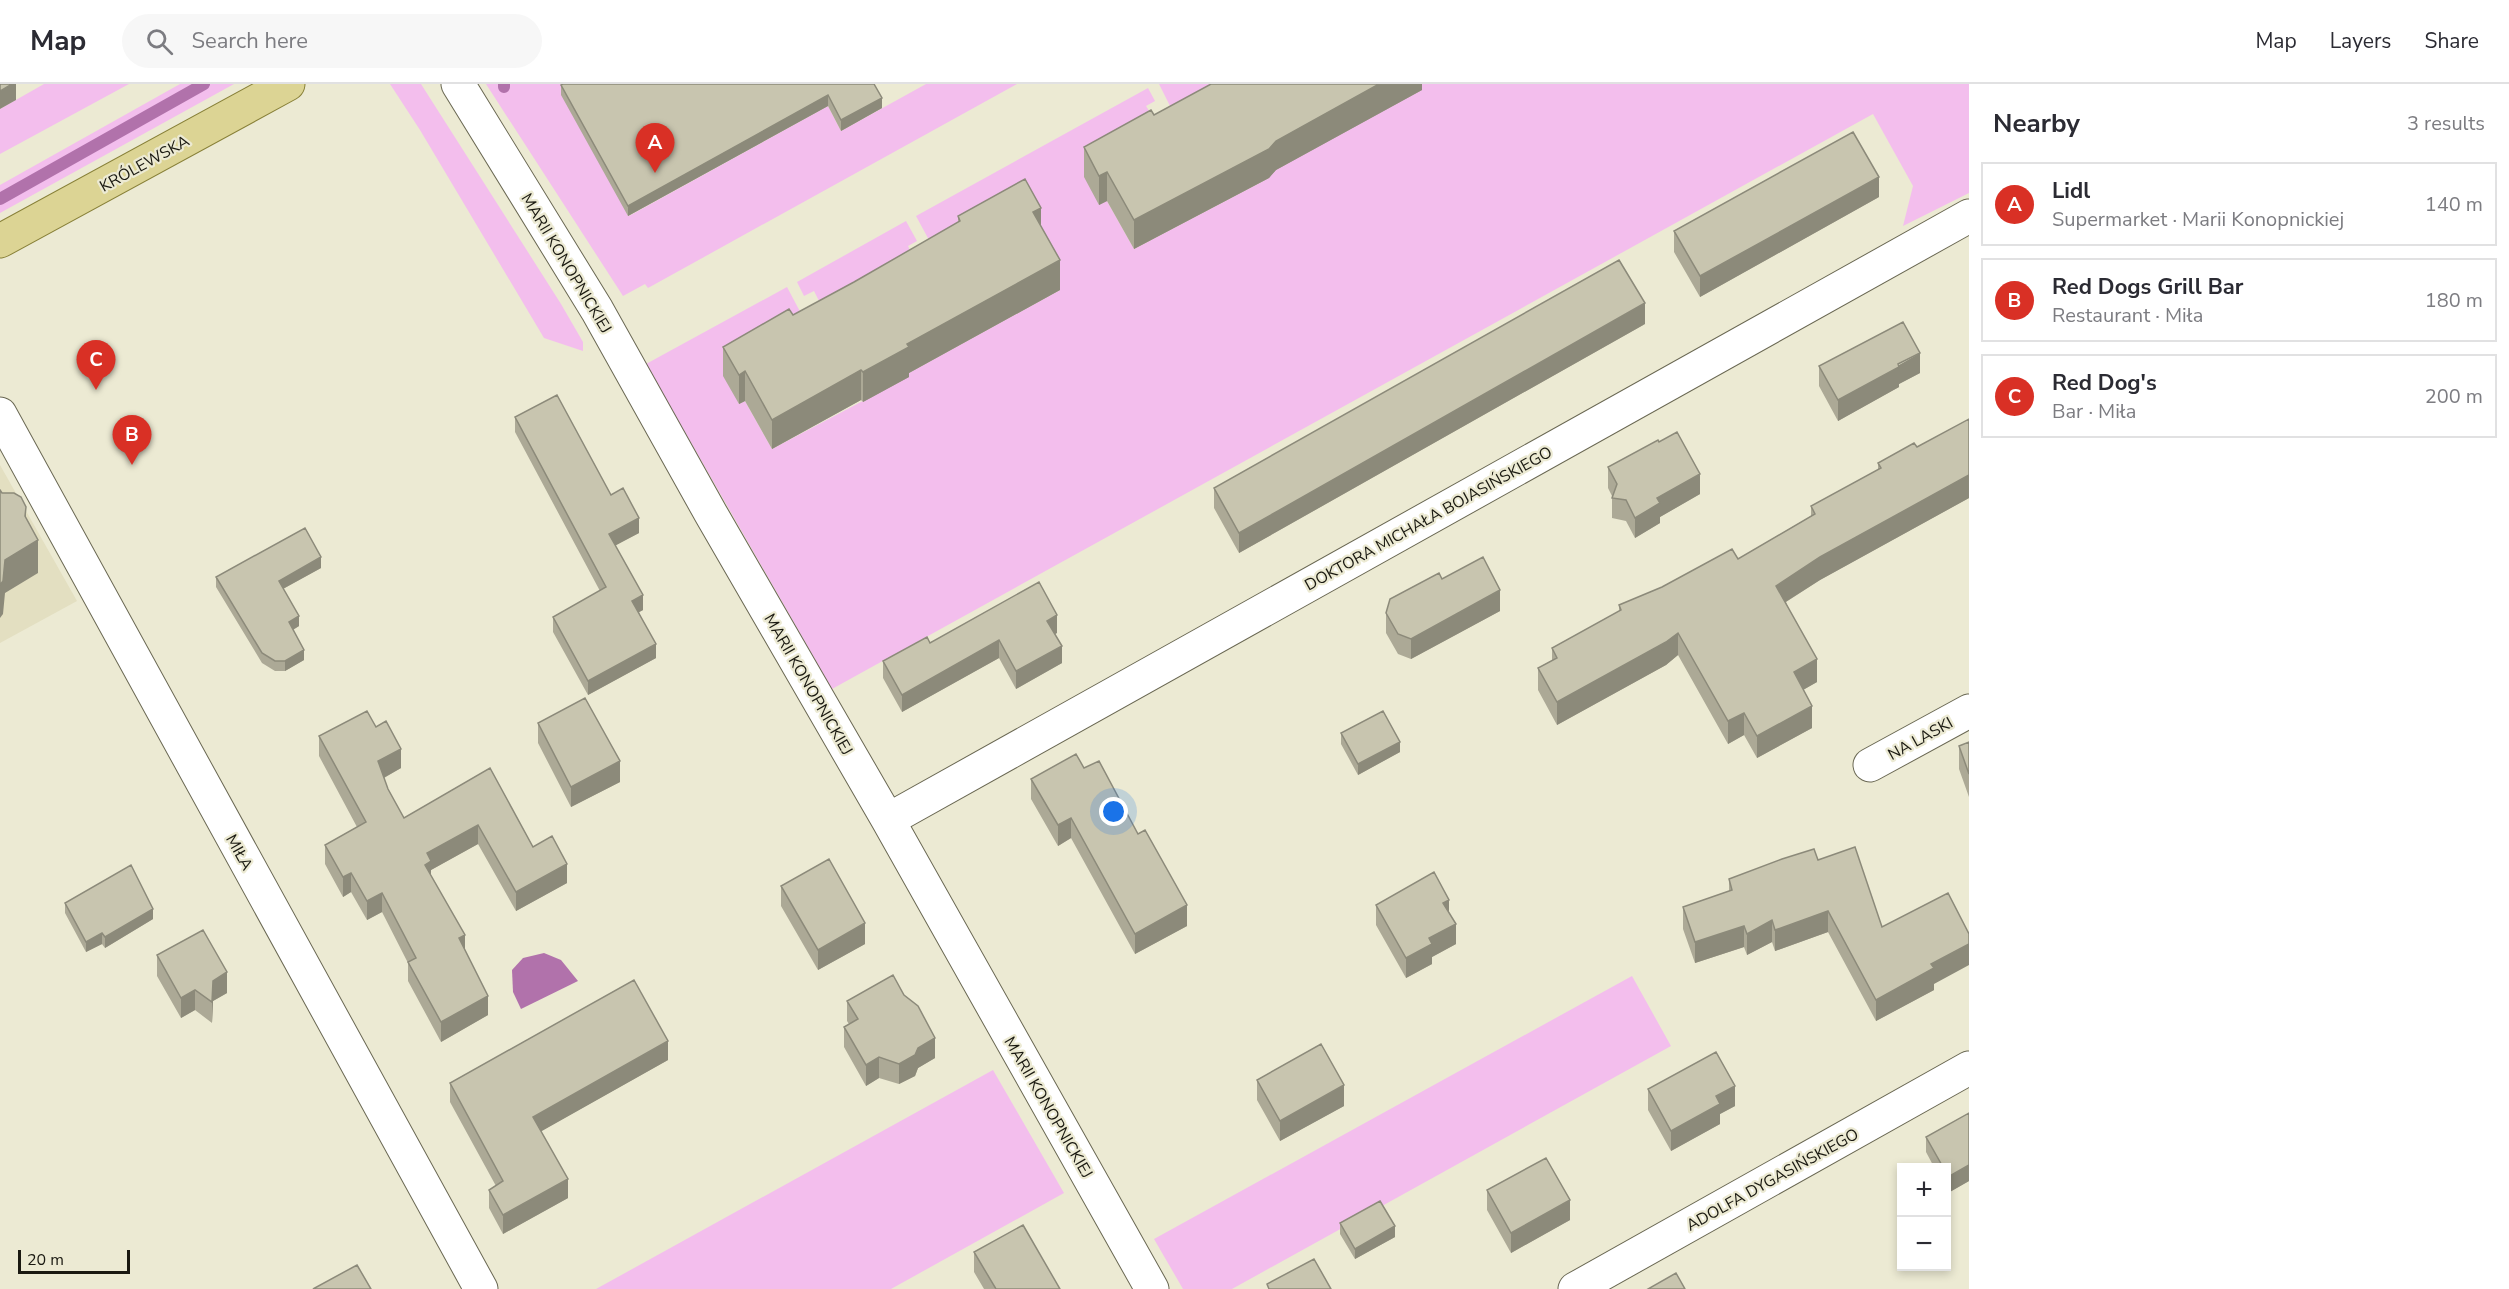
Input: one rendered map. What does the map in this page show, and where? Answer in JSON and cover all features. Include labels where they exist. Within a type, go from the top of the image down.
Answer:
[{"type":"main road","name":"KRÓLEWSKA","points":[[0,242],[288,84]]},
{"type":"street","name":"MARII KONOPNICKIEJ","points":[[458,84],[597,310],[1152,1289]]},
{"type":"street","name":"DOKTORA MICHAŁA BOJASIŃSKIEGO","points":[[888,820],[1966,226]]},
{"type":"street","name":"MIŁA","points":[[0,414],[481,1289]]},
{"type":"street","name":"NA LASKI","points":[[1870,765],[1969,711]]},
{"type":"street","name":"ADOLFA DYGASIŃSKIEGO","points":[[1575,1289],[1969,1068]]},
{"type":"shaded area","points":[[44,84],[129,84],[0,154],[0,109]]},
{"type":"shaded area","points":[[180,84],[234,84],[0,213],[0,185]]},
{"type":"shaded area","points":[[390,84],[421,84],[561,304],[583,342],[583,351],[544,338],[420,130]]},
{"type":"shaded area","points":[[486,84],[581,84],[629,216],[828,106],[841,131],[926,84],[1017,84],[648,288],[645,284],[623,296]]},
{"type":"shaded area","points":[[1159,84],[1264,84],[1171,108]]},
{"type":"shaded area","points":[[1418,84],[1969,84],[1969,193],[1903,226],[1913,186],[1873,114],[832,689],[646,364],[787,287],[813,336],[738,404],[745,401],[772,449],[908,377],[907,374],[1060,290],[942,264],[916,216],[1148,88],[1155,101],[1146,106],[1153,117],[1107,201],[1134,249],[1269,178],[1268,174]]},
{"type":"shaded area","points":[[906,221],[917,241],[908,246],[913,256],[822,307],[814,291],[804,296],[797,282]]},
{"type":"shaded area","points":[[0,465],[77,601],[0,643]]},
{"type":"shaded area","points":[[544,953],[561,960],[578,981],[521,1009],[513,992],[512,970],[523,958]]},
{"type":"shaded area","points":[[1632,976],[1671,1046],[1232,1289],[1183,1289],[1154,1239]]},
{"type":"shaded area","points":[[993,1070],[1064,1193],[891,1289],[596,1289]]},
{"type":"building","points":[[0,84],[12,84],[0,91]]},
{"type":"building","points":[[874,84],[882,98],[841,120],[828,95],[628,206],[561,85]]},
{"type":"building","points":[[1211,84],[1379,84],[1276,141],[1269,149],[1134,220],[1107,172],[1099,176],[1084,147],[1151,110],[1154,115]]},
{"type":"building","points":[[1853,132],[1879,177],[1700,276],[1674,231]]},
{"type":"building","points":[[1025,179],[1041,208],[1033,212],[1060,260],[907,344],[909,347],[863,372],[861,370],[772,420],[745,371],[739,375],[723,347],[789,309],[793,315],[854,282],[960,221],[958,216]]},
{"type":"building","points":[[1619,260],[1645,303],[1239,533],[1214,488]]},
{"type":"building","points":[[1903,322],[1920,353],[1838,400],[1819,366]]},
{"type":"building","points":[[557,395],[611,495],[623,488],[639,518],[609,534],[643,595],[632,601],[656,644],[588,681],[553,617],[606,587],[515,417]]},
{"type":"building","points":[[1969,419],[1969,475],[1820,557],[1776,586],[1817,659],[1794,672],[1812,706],[1757,736],[1744,713],[1728,721],[1678,633],[1666,642],[1557,702],[1538,668],[1557,658],[1552,648],[1621,610],[1619,605],[1662,587],[1732,549],[1738,559],[1815,514],[1811,506],[1881,468],[1878,463],[1914,443],[1917,447]]},
{"type":"building","points":[[1677,432],[1700,474],[1657,498],[1660,503],[1635,518],[1626,500],[1612,498],[1617,484],[1608,467]]},
{"type":"building","points":[[0,490],[2,493],[14,493],[21,497],[26,507],[25,516],[38,540],[5,560],[3,581],[0,585]]},
{"type":"building","points":[[305,528],[321,557],[279,581],[299,616],[289,622],[304,650],[285,661],[275,661],[262,653],[216,577]]},
{"type":"building","points":[[1483,557],[1500,590],[1411,639],[1398,634],[1386,613],[1390,599],[1439,573],[1442,579]]},
{"type":"building","points":[[1039,582],[1057,615],[1047,621],[1062,646],[1016,671],[999,640],[902,695],[883,661],[927,637],[930,643]]},
{"type":"building","points":[[585,698],[620,761],[571,787],[538,723]]},
{"type":"building","points":[[367,711],[376,727],[386,721],[401,749],[378,761],[388,789],[404,818],[490,768],[533,847],[552,836],[567,864],[516,892],[478,825],[427,853],[431,861],[425,865],[465,935],[459,938],[488,996],[441,1022],[408,962],[416,958],[382,893],[367,901],[351,873],[343,877],[325,845],[366,822],[319,736]]},
{"type":"building","points":[[1383,711],[1400,742],[1358,764],[1341,733]]},
{"type":"building","points":[[1969,742],[1969,774],[1959,746]]},
{"type":"building","points":[[1076,754],[1084,768],[1099,761],[1138,834],[1145,830],[1187,905],[1135,934],[1071,818],[1058,825],[1031,779]]},
{"type":"building","points":[[1855,847],[1882,927],[1948,893],[1969,934],[1969,944],[1931,964],[1934,968],[1876,1000],[1828,911],[1775,930],[1772,920],[1747,934],[1744,926],[1695,942],[1683,907],[1732,890],[1729,879],[1814,849],[1818,860]]},
{"type":"building","points":[[829,859],[865,923],[818,950],[781,886]]},
{"type":"building","points":[[131,865],[153,909],[105,937],[102,933],[86,942],[65,903]]},
{"type":"building","points":[[1434,872],[1449,900],[1443,903],[1456,924],[1429,938],[1432,944],[1406,958],[1376,905]]},
{"type":"building","points":[[203,930],[227,972],[213,981],[212,1002],[195,990],[181,998],[157,955]]},
{"type":"building","points":[[893,975],[904,995],[918,1006],[935,1038],[918,1048],[915,1055],[899,1064],[879,1057],[866,1065],[844,1027],[858,1019],[847,1001]]},
{"type":"building","points":[[634,980],[668,1041],[533,1117],[568,1179],[503,1215],[489,1190],[503,1181],[450,1083]]},
{"type":"building","points":[[1321,1044],[1344,1085],[1280,1121],[1257,1080]]},
{"type":"building","points":[[1716,1052],[1735,1086],[1716,1096],[1720,1104],[1671,1131],[1648,1089]]},
{"type":"building","points":[[1969,1113],[1969,1165],[1951,1175],[1951,1163],[1941,1163],[1926,1137]]},
{"type":"building","points":[[1546,1158],[1570,1200],[1511,1233],[1487,1190]]},
{"type":"building","points":[[1380,1201],[1395,1226],[1355,1249],[1340,1223]]},
{"type":"building","points":[[1023,1225],[1060,1289],[996,1289],[974,1252]]},
{"type":"building","points":[[1314,1259],[1331,1289],[1269,1289],[1267,1284]]},
{"type":"building","points":[[357,1265],[371,1289],[313,1289]]},
{"type":"building","points":[[1676,1273],[1685,1289],[1648,1289]]},
{"type":"waterway","points":[[0,199],[204,84]]},
{"type":"place","name":"Lidl","points":[[655,173]]},
{"type":"place","name":"Red Dog's","points":[[96,390]]},
{"type":"place","name":"Red Dogs Grill Bar","points":[[132,465]]}]
